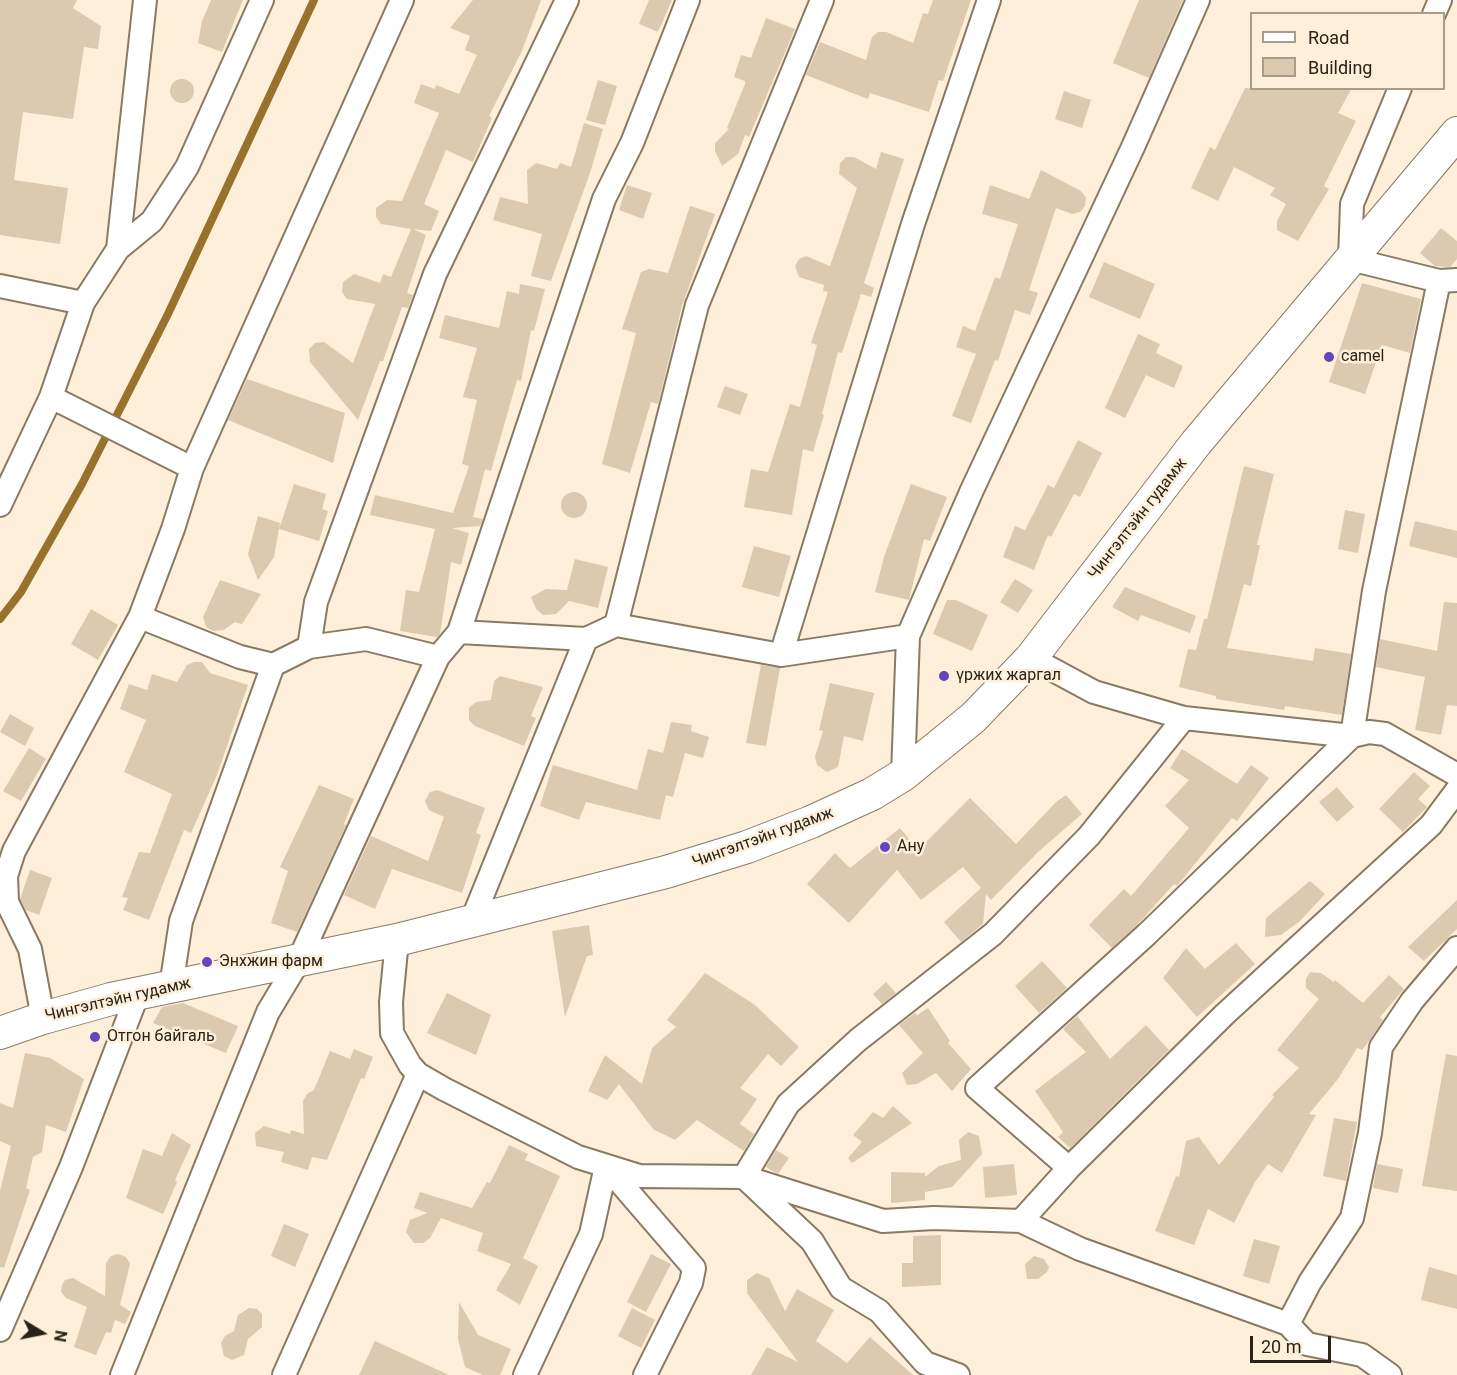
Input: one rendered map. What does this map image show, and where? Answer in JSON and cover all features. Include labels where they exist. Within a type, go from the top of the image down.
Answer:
[{"type":"main road","name":"Чингэлтэйн гудамж","points":[[0,1033],[43,1018],[138,993],[397,940],[666,872],[747,847],[842,809],[903,775],[973,718],[1031,658],[1196,443],[1457,133]]},
{"type":"street","points":[[118,249],[145,0]]},
{"type":"street","points":[[0,504],[51,397],[83,303],[118,249],[152,221],[187,167],[262,0]]},
{"type":"street","points":[[43,1018],[30,949],[7,902],[6,876],[21,835],[140,617],[173,529],[192,468],[402,0]]},
{"type":"street","points":[[309,646],[316,602],[435,274],[567,0]]},
{"type":"street","points":[[122,1375],[268,1012],[298,962],[438,657],[459,632],[604,199],[632,143],[688,0]]},
{"type":"street","points":[[616,625],[697,305],[822,0]]},
{"type":"street","points":[[781,655],[913,224],[989,0]]},
{"type":"street","points":[[903,775],[908,636],[972,490],[1133,147],[1198,0]]},
{"type":"street","points":[[1070,1168],[977,1088],[1148,934],[1352,735],[1374,591],[1448,280],[1350,259],[1352,204],[1399,90]]},
{"type":"street","points":[[0,286],[83,303]]},
{"type":"street","points":[[51,397],[192,468]]},
{"type":"street","points":[[140,617],[240,657],[273,665],[309,646],[366,639],[438,657]]},
{"type":"street","points":[[459,632],[586,639],[616,625],[781,655],[908,636]]},
{"type":"street","points":[[471,923],[586,639]]},
{"type":"street","points":[[1031,658],[1094,692],[1184,718],[1352,735],[1369,732],[1385,734],[1457,776]]},
{"type":"street","points":[[171,987],[181,921],[273,665]]},
{"type":"street","points":[[744,1177],[788,1104],[858,1040],[993,934],[1089,836],[1184,718]]},
{"type":"street","points":[[1021,1221],[1070,1168],[1225,1014],[1431,825],[1457,790]]},
{"type":"street","points":[[397,940],[391,1002],[392,1033],[402,1055],[418,1074],[578,1157],[639,1176],[744,1177],[883,1221],[934,1218],[1021,1221],[1080,1249],[1288,1324],[1307,1344],[1362,1355],[1390,1375]]},
{"type":"street","points":[[1288,1324],[1310,1282],[1352,1218],[1370,1133],[1381,1047],[1412,1001],[1457,948]]},
{"type":"street","points":[[0,1330],[71,1167],[138,993]]},
{"type":"street","points":[[284,1375],[418,1074]]},
{"type":"street","points":[[525,1375],[591,1234],[606,1166]]},
{"type":"street","points":[[606,1166],[694,1268],[691,1283],[645,1375]]},
{"type":"street","points":[[744,1177],[812,1241],[841,1288],[879,1311],[923,1369],[958,1375]]},
{"type":"building","points":[[0,0],[77,0],[73,8],[101,26],[98,49],[84,47],[73,119],[23,112],[14,180],[68,188],[60,244],[0,235]]},
{"type":"building","points":[[211,0],[243,0],[222,52],[198,43],[202,21]]},
{"type":"building","points":[[473,0],[541,0],[522,51],[489,116],[492,118],[473,162],[446,150],[424,204],[439,211],[431,231],[413,229],[426,235],[407,293],[413,295],[408,308],[402,307],[383,361],[380,361],[358,420],[310,362],[309,349],[315,343],[324,342],[353,363],[375,304],[347,299],[342,292],[343,282],[354,274],[380,283],[383,274],[391,277],[411,229],[381,224],[376,217],[376,208],[387,200],[402,201],[439,113],[414,103],[421,84],[435,89],[436,85],[459,94],[477,55],[465,50],[470,36],[450,28]]},
{"type":"building","points":[[649,0],[672,0],[658,32],[639,24]]},
{"type":"building","points":[[933,0],[971,0],[943,81],[939,80],[929,112],[870,93],[868,99],[806,75],[820,42],[866,60],[872,37],[878,32],[886,32],[913,43],[923,13],[928,14]]},
{"type":"building","points":[[1139,0],[1183,0],[1149,78],[1113,63]]},
{"type":"building","points":[[766,18],[795,29],[749,137],[745,135],[738,154],[722,166],[715,151],[715,143],[729,129],[727,128],[745,84],[745,81],[734,77],[741,55],[751,58]]},
{"type":"building","points":[[182,79],[190,83],[194,91],[190,99],[182,103],[174,99],[170,91],[174,83]]},
{"type":"building","points":[[598,80],[617,86],[605,125],[586,120]]},
{"type":"building","points":[[1245,88],[1250,88],[1250,90],[1351,90],[1338,113],[1356,121],[1324,186],[1329,189],[1298,241],[1277,230],[1277,221],[1286,204],[1270,195],[1275,188],[1234,167],[1218,201],[1191,188],[1210,147],[1215,150]]},
{"type":"building","points":[[1064,91],[1091,100],[1082,128],[1055,119]]},
{"type":"building","points":[[584,123],[603,129],[590,173],[551,281],[531,276],[542,234],[493,220],[500,197],[528,204],[527,170],[536,163],[557,169],[560,163],[571,167]]},
{"type":"building","points":[[881,152],[904,159],[864,283],[874,288],[871,297],[861,294],[842,353],[838,352],[813,452],[803,449],[792,515],[744,507],[751,469],[768,472],[790,404],[800,407],[817,345],[811,343],[828,292],[823,291],[824,285],[799,277],[795,266],[799,259],[806,256],[830,266],[857,188],[839,174],[840,163],[846,157],[854,157],[876,169]]},
{"type":"building","points":[[1041,170],[1081,191],[1086,198],[1085,206],[1080,212],[1072,214],[1056,208],[1029,290],[1038,293],[1030,315],[1015,310],[998,361],[995,360],[971,423],[952,416],[976,354],[956,347],[963,326],[975,331],[995,277],[1000,279],[1018,224],[982,214],[990,185],[1029,199]]},
{"type":"building","points":[[627,185],[652,193],[643,219],[619,210]]},
{"type":"building","points":[[690,206],[715,214],[682,306],[658,404],[651,402],[630,473],[602,464],[636,333],[622,329],[641,272],[649,269],[668,273]]},
{"type":"building","points":[[1441,228],[1457,241],[1457,259],[1450,267],[1435,266],[1420,253]]},
{"type":"building","points":[[1104,262],[1155,284],[1140,319],[1089,297]]},
{"type":"building","points":[[1362,283],[1421,299],[1410,353],[1382,345],[1365,394],[1329,382]]},
{"type":"building","points":[[520,284],[545,289],[534,331],[531,330],[521,381],[517,380],[491,471],[485,469],[473,517],[483,519],[480,526],[452,528],[469,533],[461,565],[451,562],[440,634],[437,637],[400,631],[406,590],[419,592],[435,529],[370,515],[375,495],[453,513],[469,466],[462,464],[477,400],[463,397],[477,348],[439,338],[445,315],[499,328],[507,291],[519,294]]},
{"type":"building","points":[[1138,334],[1160,344],[1156,353],[1183,366],[1174,388],[1146,375],[1125,418],[1105,408]]},
{"type":"building","points":[[247,379],[345,413],[333,463],[228,420]]},
{"type":"building","points":[[725,386],[748,394],[740,415],[717,407]]},
{"type":"building","points":[[1078,440],[1102,453],[1080,497],[1074,494],[1051,537],[1048,535],[1034,570],[1003,557],[1015,526],[1025,530],[1048,485],[1054,488]]},
{"type":"building","points":[[1244,466],[1274,474],[1257,545],[1260,545],[1251,586],[1244,584],[1227,648],[1313,661],[1315,648],[1351,654],[1342,715],[1285,706],[1284,710],[1216,699],[1216,696],[1179,687],[1188,649],[1196,650],[1204,619],[1207,619]]},
{"type":"building","points":[[294,484],[326,494],[322,509],[328,511],[319,541],[279,529]]},
{"type":"building","points":[[911,484],[947,497],[930,541],[924,539],[909,600],[875,592],[884,557]]},
{"type":"building","points":[[574,492],[583,496],[587,505],[583,514],[574,518],[565,514],[561,505],[565,496]]},
{"type":"building","points":[[1345,510],[1365,514],[1358,553],[1338,549]]},
{"type":"building","points":[[258,516],[280,523],[274,557],[258,580],[248,554]]},
{"type":"building","points":[[1415,521],[1457,531],[1457,558],[1409,546]]},
{"type":"building","points":[[754,546],[791,556],[779,597],[742,587]]},
{"type":"building","points":[[575,559],[608,567],[598,608],[569,601],[556,614],[543,615],[536,609],[531,597],[546,589],[567,590]]},
{"type":"building","points":[[1015,579],[1033,590],[1018,613],[1000,602]]},
{"type":"building","points":[[220,580],[261,594],[242,624],[235,622],[224,630],[213,631],[206,627],[203,617]]},
{"type":"building","points":[[1125,587],[1196,616],[1190,633],[1141,615],[1138,621],[1112,607]]},
{"type":"building","points":[[947,600],[956,600],[988,615],[972,651],[933,634]]},
{"type":"building","points":[[1444,602],[1457,603],[1457,706],[1447,705],[1441,735],[1415,730],[1425,677],[1376,667],[1380,639],[1437,651]]},
{"type":"building","points":[[91,609],[118,625],[98,660],[71,644]]},
{"type":"building","points":[[202,662],[210,673],[248,685],[217,775],[191,833],[184,830],[149,920],[123,910],[128,898],[122,897],[139,852],[150,853],[172,794],[124,772],[146,720],[120,709],[129,684],[147,690],[152,674],[177,682],[187,665]]},
{"type":"building","points":[[761,665],[780,668],[766,746],[746,743]]},
{"type":"building","points":[[500,676],[543,687],[531,716],[536,718],[524,746],[475,726],[469,720],[469,708],[476,702],[491,700],[494,681]]},
{"type":"building","points":[[830,683],[874,693],[863,741],[844,736],[838,767],[827,772],[817,765],[815,757],[823,731],[819,730]]},
{"type":"building","points":[[10,714],[34,728],[25,746],[0,732]]},
{"type":"building","points":[[671,722],[692,725],[691,731],[709,737],[703,758],[685,753],[673,797],[666,795],[660,820],[586,802],[579,820],[540,806],[553,765],[637,790],[648,749],[663,753]]},
{"type":"building","points":[[29,748],[46,759],[21,801],[3,791]]},
{"type":"building","points":[[1182,749],[1237,784],[1251,765],[1269,778],[1237,821],[1232,818],[1177,886],[1174,884],[1139,923],[1112,948],[1089,925],[1124,889],[1131,896],[1189,828],[1165,806],[1189,780],[1170,768]]},
{"type":"building","points":[[1414,772],[1430,786],[1418,799],[1427,807],[1403,832],[1379,809]]},
{"type":"building","points":[[319,785],[354,799],[344,824],[346,825],[297,932],[271,923],[288,871],[280,867]]},
{"type":"building","points":[[1337,787],[1354,807],[1337,822],[1319,802]]},
{"type":"building","points":[[437,790],[485,808],[476,833],[481,835],[462,893],[392,869],[375,909],[344,895],[371,836],[428,861],[444,817],[429,810],[425,801],[430,792]]},
{"type":"building","points":[[1066,795],[1082,814],[1038,852],[991,900],[986,894],[983,924],[961,942],[944,922],[981,888],[963,867],[921,900],[897,870],[849,923],[807,884],[835,853],[850,868],[900,828],[918,850],[970,798],[1016,844],[1056,802]]},
{"type":"building","points":[[30,870],[52,878],[39,915],[26,910],[20,899]]},
{"type":"building","points":[[1310,881],[1325,894],[1300,921],[1281,935],[1265,937],[1266,918]]},
{"type":"building","points":[[1457,900],[1457,929],[1424,961],[1408,947]]},
{"type":"building","points":[[589,925],[593,955],[587,956],[565,1017],[552,931]]},
{"type":"building","points":[[1236,943],[1255,964],[1197,1017],[1163,978],[1186,948],[1205,969]]},
{"type":"building","points":[[1042,961],[1067,988],[1039,1013],[1015,986]]},
{"type":"building","points":[[1310,972],[1321,973],[1334,982],[1335,980],[1363,1003],[1389,975],[1404,989],[1380,1017],[1383,1020],[1369,1041],[1362,1050],[1357,1048],[1338,1079],[1309,1114],[1316,1115],[1282,1173],[1268,1164],[1255,1182],[1234,1223],[1208,1209],[1194,1245],[1155,1231],[1176,1176],[1179,1177],[1186,1141],[1199,1137],[1219,1165],[1274,1097],[1272,1095],[1299,1068],[1277,1050],[1319,999],[1306,988],[1306,979]]},
{"type":"building","points":[[705,973],[755,1005],[799,1047],[781,1066],[768,1054],[740,1088],[757,1099],[740,1124],[754,1134],[744,1151],[697,1120],[675,1140],[653,1129],[619,1084],[607,1100],[588,1091],[605,1055],[642,1084],[652,1048],[676,1027],[667,1020]]},
{"type":"building","points":[[886,982],[896,993],[882,1004],[873,994]]},
{"type":"building","points":[[447,993],[491,1015],[476,1055],[427,1033]]},
{"type":"building","points":[[183,1003],[238,1026],[226,1053],[153,1023],[162,1007]]},
{"type":"building","points":[[928,1008],[950,1041],[948,1043],[971,1069],[952,1091],[936,1073],[917,1084],[907,1085],[902,1073],[923,1053],[899,1025],[915,1013],[917,1015]]},
{"type":"building","points":[[1077,1016],[1110,1059],[1146,1025],[1169,1050],[1070,1148],[1058,1137],[1063,1132],[1035,1091],[1086,1052],[1063,1029]]},
{"type":"building","points":[[354,1049],[373,1057],[364,1079],[361,1078],[327,1160],[312,1157],[308,1170],[281,1162],[284,1152],[256,1146],[255,1133],[264,1126],[290,1134],[291,1130],[304,1134],[303,1101],[307,1094],[314,1090],[330,1051],[350,1059]]},
{"type":"building","points":[[25,1053],[50,1058],[84,1079],[66,1132],[46,1125],[42,1152],[33,1157],[26,1188],[30,1190],[4,1268],[0,1267],[0,1191],[11,1146],[0,1141],[0,1103],[13,1108]]},
{"type":"building","points":[[1446,1054],[1457,1056],[1457,1191],[1422,1186]]},
{"type":"building","points":[[893,1106],[912,1123],[852,1163],[848,1158],[862,1142],[853,1135],[873,1112],[883,1118]]},
{"type":"building","points":[[1334,1118],[1357,1122],[1346,1181],[1323,1176]]},
{"type":"building","points":[[968,1132],[979,1136],[982,1154],[952,1187],[925,1192],[925,1200],[891,1203],[891,1172],[925,1173],[925,1177],[939,1166],[961,1160],[959,1140]]},
{"type":"building","points":[[172,1133],[191,1145],[163,1214],[126,1198],[143,1149],[162,1156]]},
{"type":"building","points":[[509,1145],[528,1154],[525,1160],[560,1176],[523,1258],[538,1266],[520,1305],[496,1290],[511,1264],[477,1251],[483,1233],[441,1218],[430,1238],[423,1243],[414,1243],[406,1232],[410,1220],[427,1213],[414,1208],[420,1192],[472,1208],[487,1182],[490,1183]]},
{"type":"building","points":[[776,1150],[789,1158],[778,1174],[766,1167]]},
{"type":"building","points":[[1014,1164],[1017,1195],[985,1198],[983,1167]]},
{"type":"building","points":[[1377,1164],[1403,1169],[1398,1193],[1373,1188]]},
{"type":"building","points":[[284,1224],[309,1234],[295,1267],[271,1256]]},
{"type":"building","points":[[941,1235],[941,1285],[902,1287],[902,1263],[913,1263],[913,1236]]},
{"type":"building","points":[[1254,1239],[1280,1246],[1269,1284],[1243,1276]]},
{"type":"building","points":[[118,1254],[126,1257],[130,1264],[120,1305],[131,1312],[125,1324],[115,1320],[111,1333],[106,1332],[96,1355],[74,1347],[87,1307],[66,1298],[61,1292],[62,1285],[65,1280],[73,1278],[105,1296],[106,1263],[111,1256]]},
{"type":"building","points":[[651,1254],[671,1264],[646,1312],[627,1302]]},
{"type":"building","points":[[1034,1256],[1044,1259],[1049,1267],[1047,1272],[1038,1279],[1027,1279],[1025,1264]]},
{"type":"building","points":[[1429,1267],[1457,1275],[1457,1309],[1421,1300]]},
{"type":"building","points":[[757,1273],[769,1278],[785,1311],[797,1289],[834,1310],[816,1341],[847,1363],[870,1337],[913,1375],[751,1375],[767,1347],[798,1362],[747,1293],[747,1280]]},
{"type":"building","points":[[459,1302],[478,1335],[511,1349],[500,1375],[483,1375],[465,1367],[458,1339]]},
{"type":"building","points":[[249,1308],[257,1309],[262,1314],[262,1327],[248,1339],[244,1355],[232,1360],[224,1356],[221,1343],[225,1336],[234,1331],[238,1315]]},
{"type":"building","points":[[632,1308],[655,1320],[641,1348],[618,1336]]},
{"type":"building","points":[[375,1341],[449,1375],[359,1375]]},
{"type":"waterway","points":[[0,619],[21,592],[82,484],[168,314],[314,0]]},
{"type":"place","name":"camel","points":[[1329,357]]},
{"type":"place","name":"үржих жаргал","points":[[944,676]]},
{"type":"place","name":"Ану","points":[[885,847]]},
{"type":"place","name":"Энхжин фарм","points":[[207,962]]},
{"type":"place","name":"Отгон байгаль","points":[[95,1037]]}]
